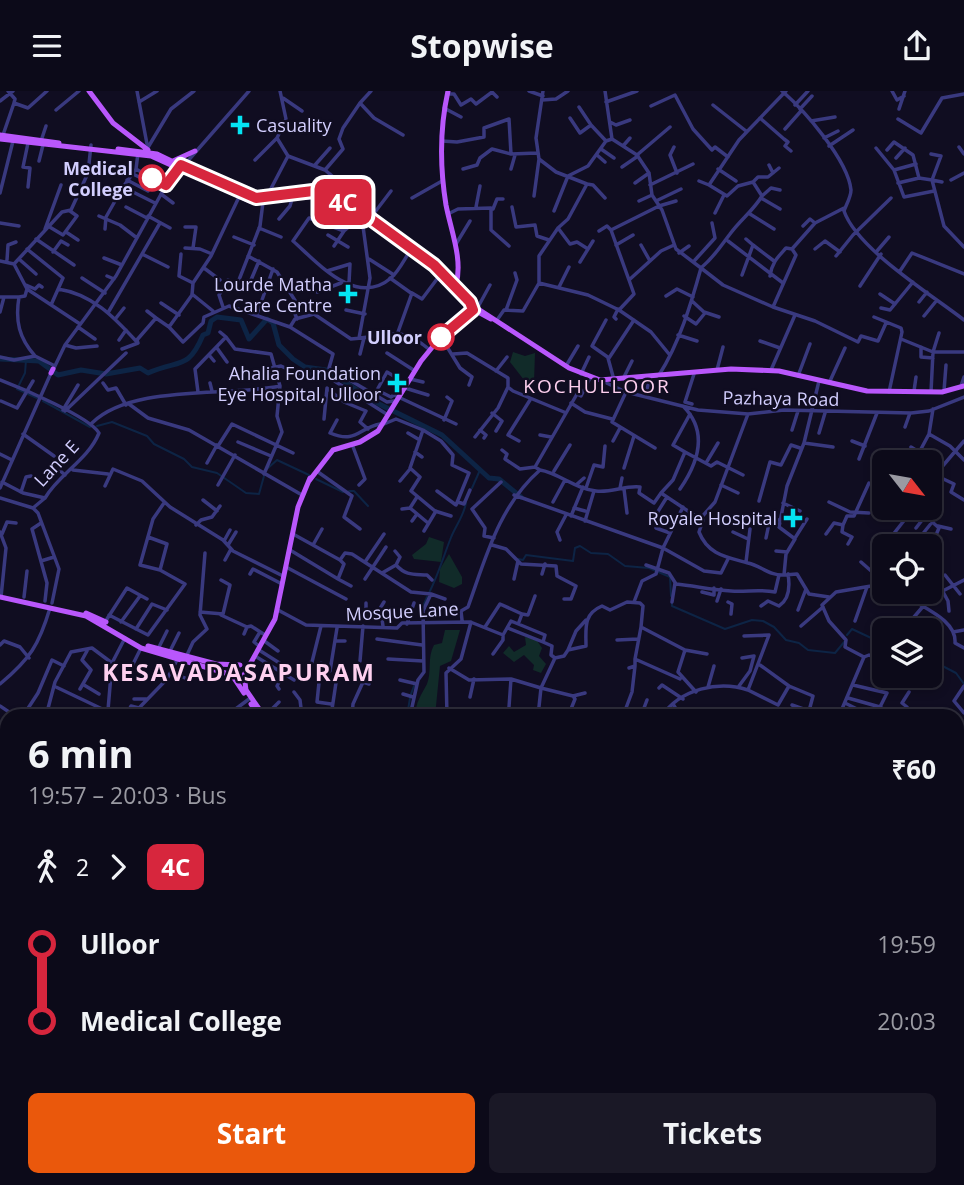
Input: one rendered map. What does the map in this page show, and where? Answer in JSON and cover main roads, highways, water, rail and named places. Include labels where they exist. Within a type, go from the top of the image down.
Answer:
[{"type":"main road","points":[[90,91],[113,123],[148,150],[239,197],[264,201],[321,196],[372,219],[464,293]]},
{"type":"main road","points":[[448,92],[442,141],[448,213],[455,246],[455,286]]},
{"type":"main road","points":[[1,136],[42,143]]},
{"type":"main road","points":[[1,136],[28,143],[138,153],[148,150],[239,193],[264,201],[320,192],[363,215],[455,286],[473,307],[590,379]]},
{"type":"main road","points":[[173,161],[195,151],[190,161],[190,170]]},
{"type":"main road","points":[[457,275],[473,307]]},
{"type":"main road","points":[[309,481],[333,450],[372,436],[430,350],[449,328],[473,307]]},
{"type":"main road","points":[[496,320],[574,374],[600,381],[658,377]]},
{"type":"main road","points":[[600,381],[718,370],[771,370],[828,384],[890,391],[931,392],[962,386]]},
{"type":"main road","points":[[258,709],[246,690],[245,673],[278,610],[302,495],[324,453],[367,435],[382,424]]},
{"type":"main road","points":[[1,595],[24,597],[105,622],[138,642],[215,666],[233,676],[257,709]]},
{"type":"main road","points":[[1,595],[49,604]]},
{"type":"main road","points":[[95,619],[141,647],[177,660],[215,666],[238,665]]},
{"type":"main road","points":[[233,676],[232,669],[260,643]]},
{"type":"main road","points":[[238,665],[245,673]]},
{"type":"main road","points":[[233,676],[245,673]]},
{"type":"waterway","points":[[0,359],[39,361],[58,375],[81,370],[106,374],[140,368],[148,373],[187,359],[203,335],[208,333],[211,321],[217,317],[241,320],[249,339],[267,319],[273,323],[279,345],[293,359],[305,367],[326,370],[379,404],[442,435],[489,478],[499,479],[521,497]]},
{"type":"waterway","points":[[19,385],[25,373],[26,360]]},
{"type":"waterway","points":[[17,389],[37,398]]},
{"type":"waterway","points":[[43,401],[90,427]]},
{"type":"waterway","points":[[97,426],[112,422],[147,436],[154,444],[184,459],[192,467],[217,473],[246,493],[259,494],[264,476]]},
{"type":"waterway","points":[[268,468],[277,460],[309,475]]},
{"type":"waterway","points":[[472,488],[480,470]]},
{"type":"waterway","points":[[316,479],[343,492]]},
{"type":"waterway","points":[[349,491],[354,491],[368,506]]},
{"type":"waterway","points":[[429,593],[466,503]]},
{"type":"waterway","points":[[518,559],[523,560],[526,555],[573,561],[575,548],[580,546],[591,553],[608,554],[625,566],[649,568],[670,577],[671,596]]},
{"type":"waterway","points":[[422,609],[427,597]]},
{"type":"waterway","points":[[672,602],[672,606],[725,629],[752,620],[763,621],[774,627],[786,640],[799,643],[808,650],[835,653],[845,641]]},
{"type":"waterway","points":[[847,635],[852,629],[872,638]]},
{"type":"waterway","points":[[942,666],[956,673],[964,684]]},
{"type":"waterway","points":[[411,694],[414,686]]},
{"type":"waterway","points":[[408,709],[410,698]]},
{"type":"place","name":"Casuality","points":[[240,125]]},
{"type":"place","name":"Medical College","points":[[152,178]]},
{"type":"place","name":"Lourde Matha Care Centre","points":[[348,294]]},
{"type":"place","name":"Ulloor","points":[[441,337]]},
{"type":"place","name":"Ahalia Foundation Eye Hospital, Ulloor","points":[[397,383]]},
{"type":"place","name":"Royale Hospital","points":[[793,518]]},
{"type":"district","name":"KOCHULLOOR","points":[[597,386]]},
{"type":"district","name":"KESAVADASAPURAM","points":[[239,671]]}]
